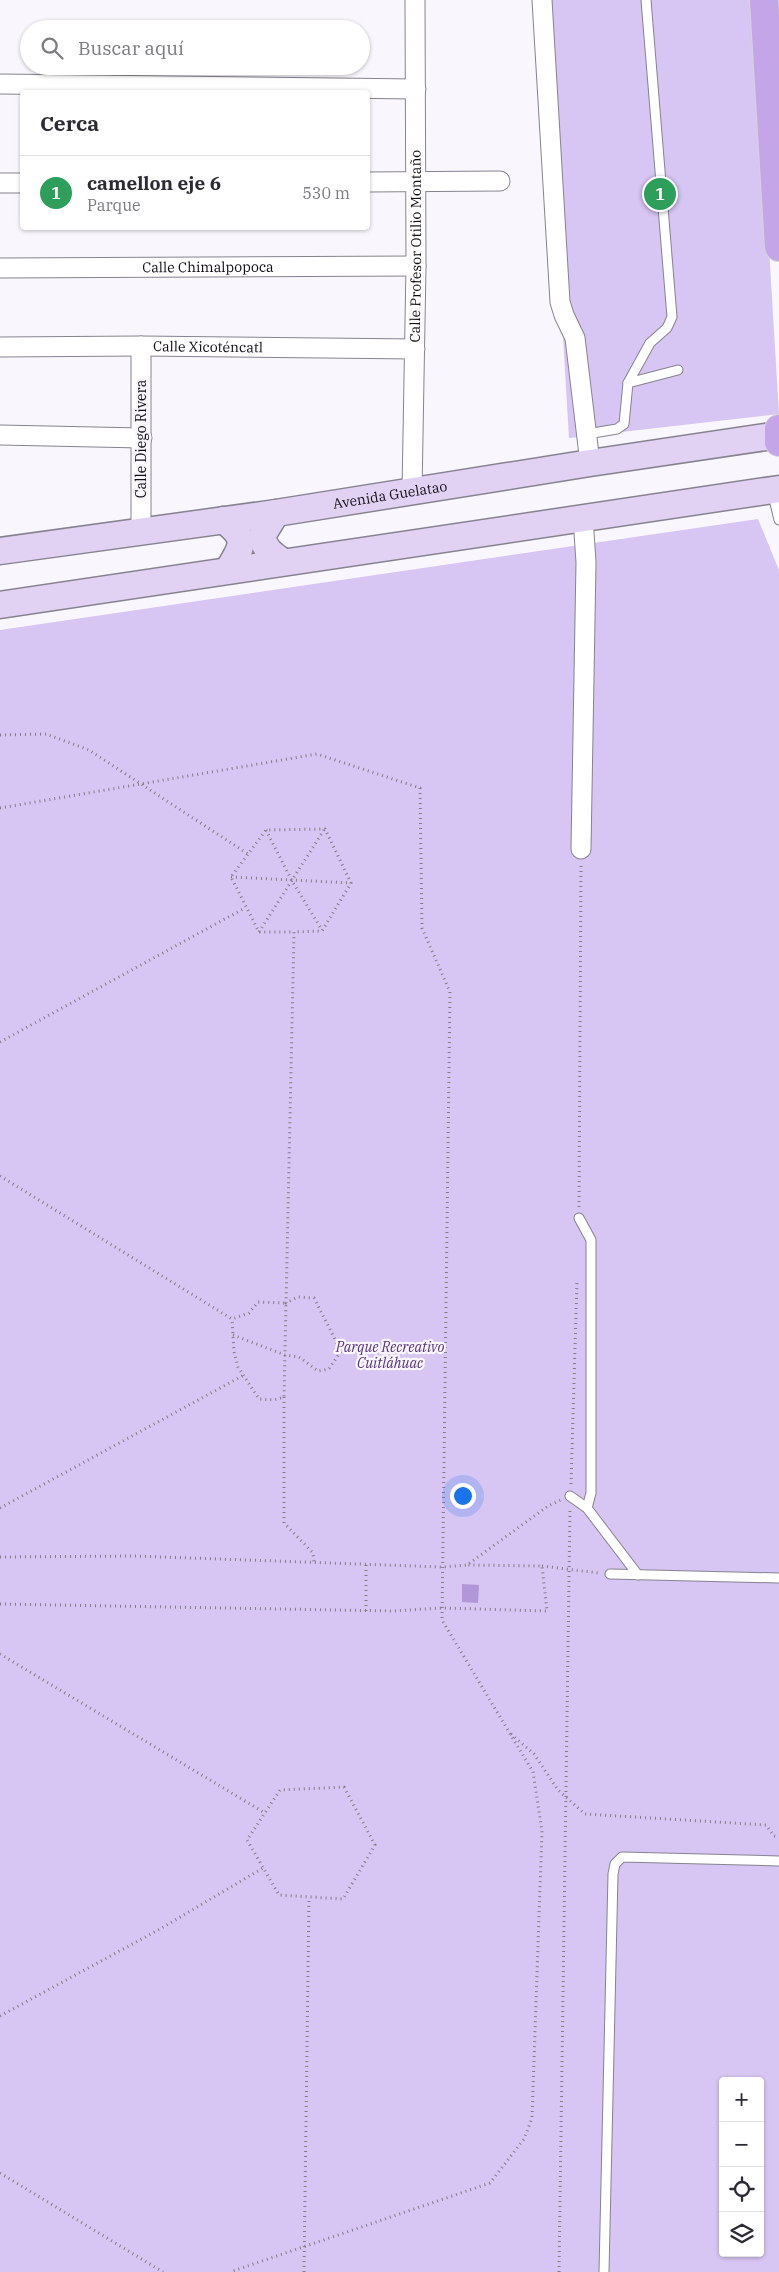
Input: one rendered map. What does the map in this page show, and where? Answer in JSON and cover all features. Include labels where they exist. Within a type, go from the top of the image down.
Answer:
[{"type":"main road","points":[[764,0],[777,180],[779,246]]},
{"type":"main road","name":"Avenida Guelatao","points":[[0,551],[276,513],[590,463],[779,436]]},
{"type":"main road","points":[[0,605],[779,489]]},
{"type":"main road","points":[[276,513],[262,536],[264,546],[283,562]]},
{"type":"main road","points":[[223,520],[237,530],[241,539],[240,550],[228,570]]},
{"type":"street","name":"Calle Profesor Otilio Montaño","points":[[412,491],[416,266],[415,0]]},
{"type":"street","points":[[542,0],[560,302],[575,338],[590,463]]},
{"type":"street","points":[[0,84],[416,89]]},
{"type":"street","points":[[370,182],[500,181]]},
{"type":"street","points":[[0,183],[20,183]]},
{"type":"street","name":"Calle Chimalpopoca","points":[[0,268],[416,266]]},
{"type":"street","name":"Calle Xicoténcatl","points":[[0,347],[140,346],[415,349]]},
{"type":"street","name":"Calle Diego Rivera","points":[[140,346],[142,438],[141,531]]},
{"type":"street","points":[[0,436],[142,438]]},
{"type":"street","points":[[581,849],[586,562],[583,518]]},
{"type":"lane","points":[[587,434],[617,429],[624,424],[628,382],[650,343],[667,328],[672,317],[646,0]]},
{"type":"lane","points":[[628,382],[678,370]]},
{"type":"lane","points":[[779,495],[774,499],[779,520]]},
{"type":"lane","points":[[579,1218],[591,1240],[590,1493],[587,1508]]},
{"type":"lane","points":[[570,1496],[587,1508],[638,1575]]},
{"type":"lane","points":[[610,1574],[779,1578]]},
{"type":"lane","points":[[604,2272],[612,1874],[615,1864],[622,1857],[779,1861]]},
{"type":"path","points":[[0,735],[46,734],[89,750],[248,854]]},
{"type":"path","points":[[0,808],[317,754],[420,788],[422,928],[450,992],[442,1620],[533,1772],[542,1831],[532,2118],[524,2139],[490,2184],[230,2272]]},
{"type":"path","points":[[266,830],[325,829]]},
{"type":"path","points":[[259,932],[325,829]]},
{"type":"path","points":[[325,829],[351,883]]},
{"type":"path","points":[[231,877],[266,830]]},
{"type":"path","points":[[266,830],[292,881],[322,931]]},
{"type":"path","points":[[579,1218],[581,849]]},
{"type":"path","points":[[231,877],[351,883]]},
{"type":"path","points":[[231,877],[245,908],[259,932]]},
{"type":"path","points":[[322,931],[351,883]]},
{"type":"path","points":[[0,1042],[245,908]]},
{"type":"path","points":[[259,932],[322,931]]},
{"type":"path","points":[[294,932],[284,1397],[284,1523],[313,1554],[314,1562]]},
{"type":"path","points":[[0,1176],[232,1319]]},
{"type":"path","points":[[559,2272],[570,1496],[577,1276]]},
{"type":"path","points":[[232,1319],[249,1312],[258,1302],[286,1302],[298,1297],[314,1298],[341,1351],[329,1369],[318,1371],[300,1358],[285,1355],[234,1335]]},
{"type":"path","points":[[232,1319],[238,1367],[259,1399],[274,1400],[284,1397]]},
{"type":"path","points":[[0,1508],[244,1376]]},
{"type":"path","points":[[466,1565],[548,1506],[570,1496]]},
{"type":"path","points":[[0,1557],[135,1556],[442,1567],[466,1565],[542,1566],[610,1574]]},
{"type":"path","points":[[366,1564],[366,1611]]},
{"type":"path","points":[[0,1604],[366,1611],[442,1608],[547,1611],[542,1566]]},
{"type":"path","points":[[0,1654],[265,1813]]},
{"type":"path","points":[[509,1732],[534,1754],[558,1790],[584,1814],[766,1825],[774,1836],[779,1837]]},
{"type":"path","points":[[344,1787],[375,1845],[343,1898],[278,1895],[247,1840],[265,1813],[280,1790],[344,1787]]},
{"type":"path","points":[[0,2016],[160,1929],[263,1868]]},
{"type":"path","points":[[304,2272],[309,1897]]},
{"type":"path","points":[[0,2173],[163,2272]]},
{"type":"green space","points":[[543,0],[754,0],[779,414],[569,438]]},
{"type":"green space","name":"Parque Recreativo Cuitláhuac","points":[[758,519],[779,570],[779,2272],[0,2272],[0,630]]},
{"type":"shaded area","points":[[462,1584],[479,1585],[478,1603],[462,1602]]},
{"type":"place","name":"camellon eje 6","points":[[660,194]]}]
